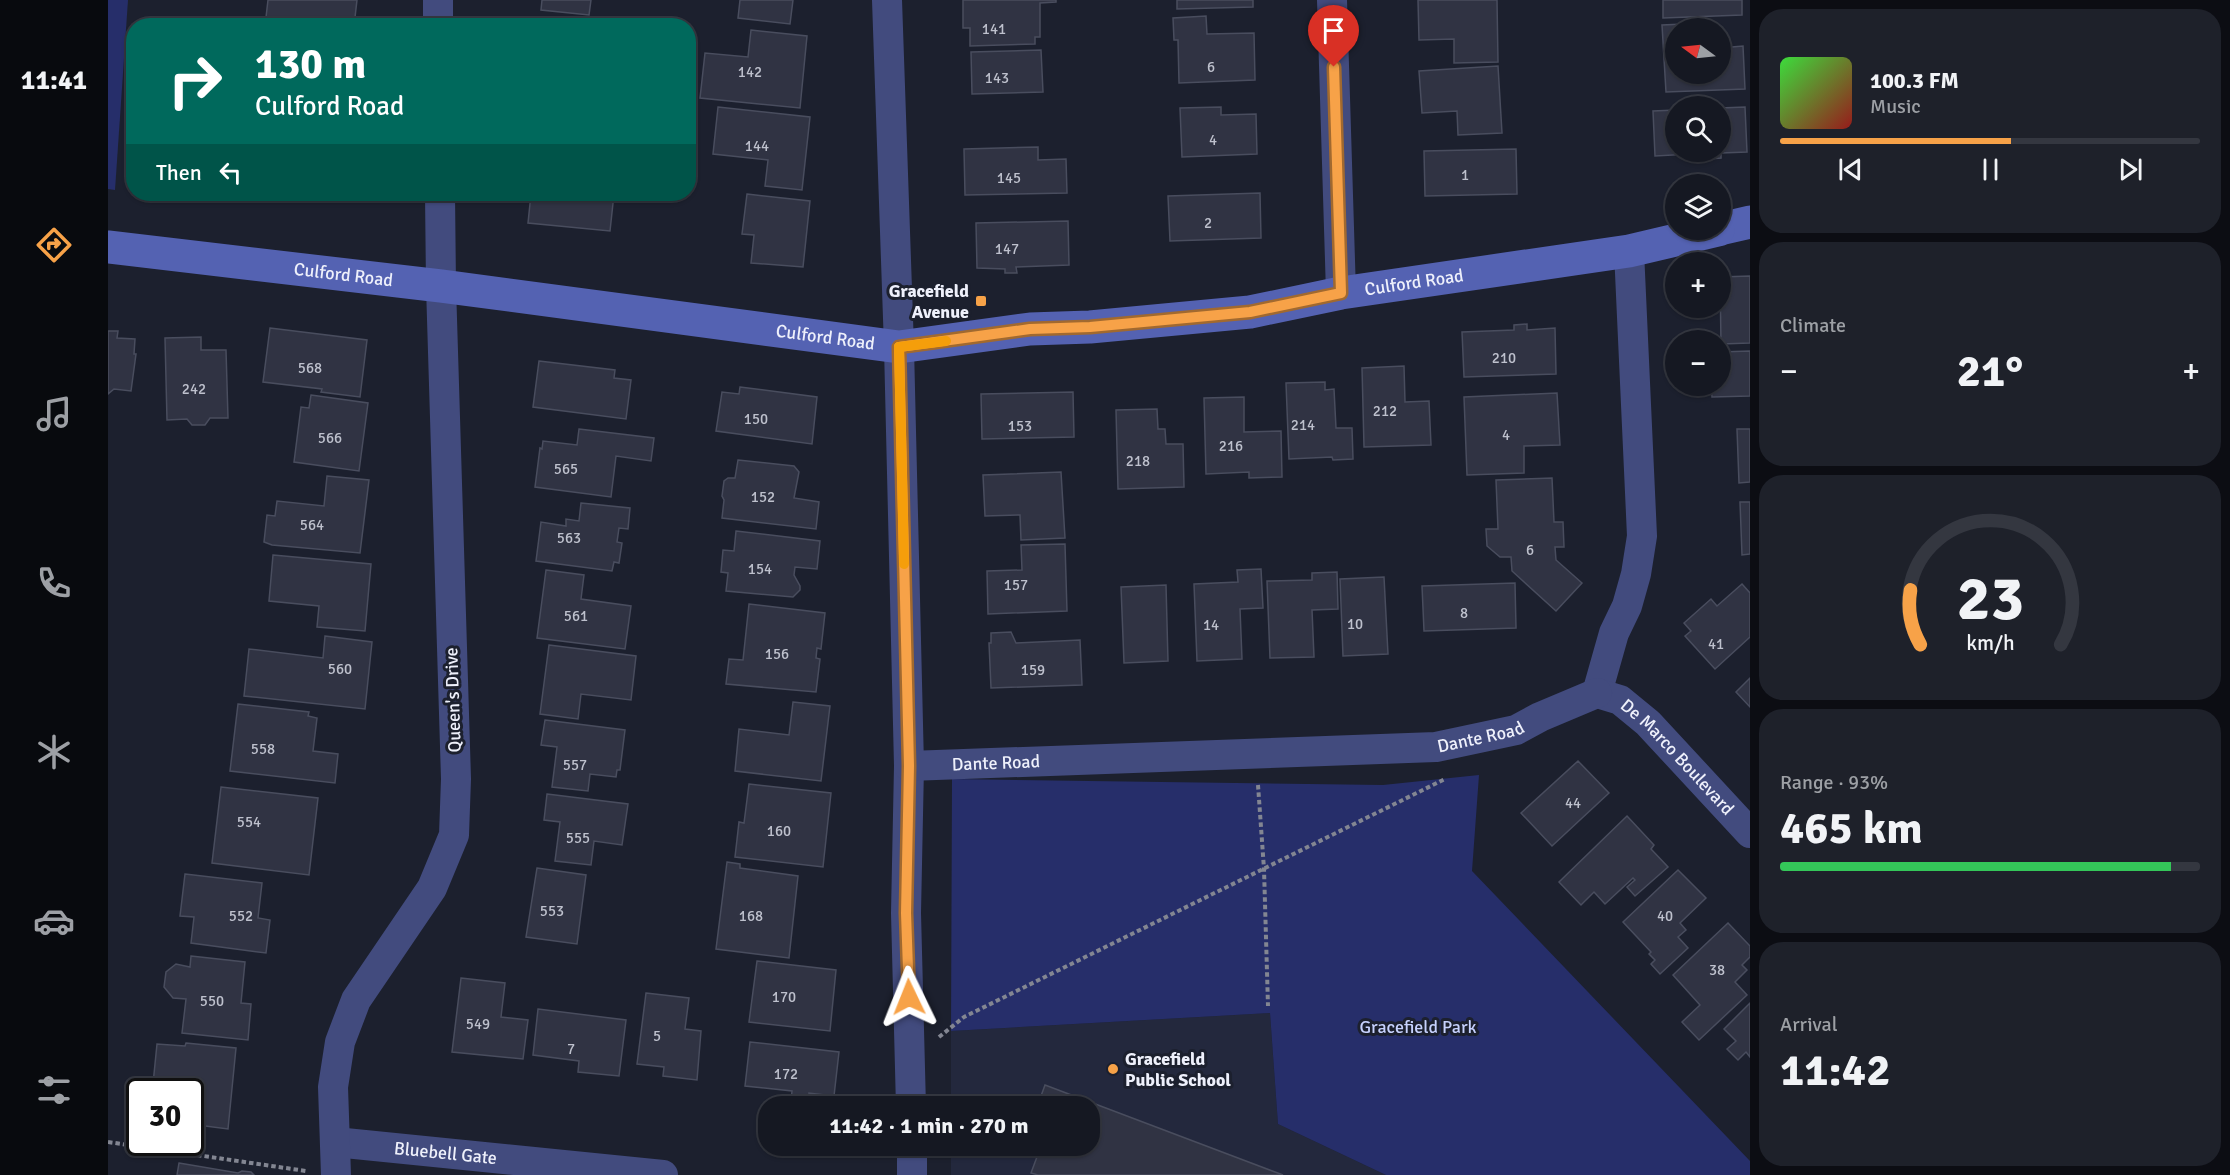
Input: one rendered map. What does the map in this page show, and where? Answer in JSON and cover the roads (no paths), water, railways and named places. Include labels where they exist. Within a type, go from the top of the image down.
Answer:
[{"type":"street","points":[[438,0],[438,18]]},
{"type":"street","points":[[887,0],[899,347],[909,766],[906,913],[911,1096]]},
{"type":"street","points":[[1332,0],[1341,293]]},
{"type":"street","name":"Queen's Drive","points":[[322,1173],[335,1142],[333,1087],[340,1042],[356,1000],[432,888],[454,836],[456,779],[440,201]]},
{"type":"street","name":"Culford Road","points":[[1731,226],[1750,222]]},
{"type":"street","name":"Culford Road","points":[[108,247],[441,286],[899,347],[1030,329],[1090,327],[1250,312],[1341,293],[1629,251],[1674,240]]},
{"type":"street","points":[[1597,693],[1614,633],[1630,596],[1642,536],[1629,251]]},
{"type":"street","name":"Dante Road","points":[[909,766],[1436,747],[1516,730],[1540,717],[1597,693]]},
{"type":"street","name":"De Marco Boulevard","points":[[1597,693],[1620,700],[1648,723],[1750,833]]},
{"type":"street","name":"Bluebell Gate","points":[[335,1142],[663,1175]]},
{"type":"street","points":[[912,1156],[912,1175]]},
{"type":"place","name":"Gracefield Avenue","points":[[981,301]]},
{"type":"place","name":"Gracefield Public School","points":[[1113,1069]]},
{"type":"park label","name":"Gracefield Park","points":[[1418,1027]]}]
